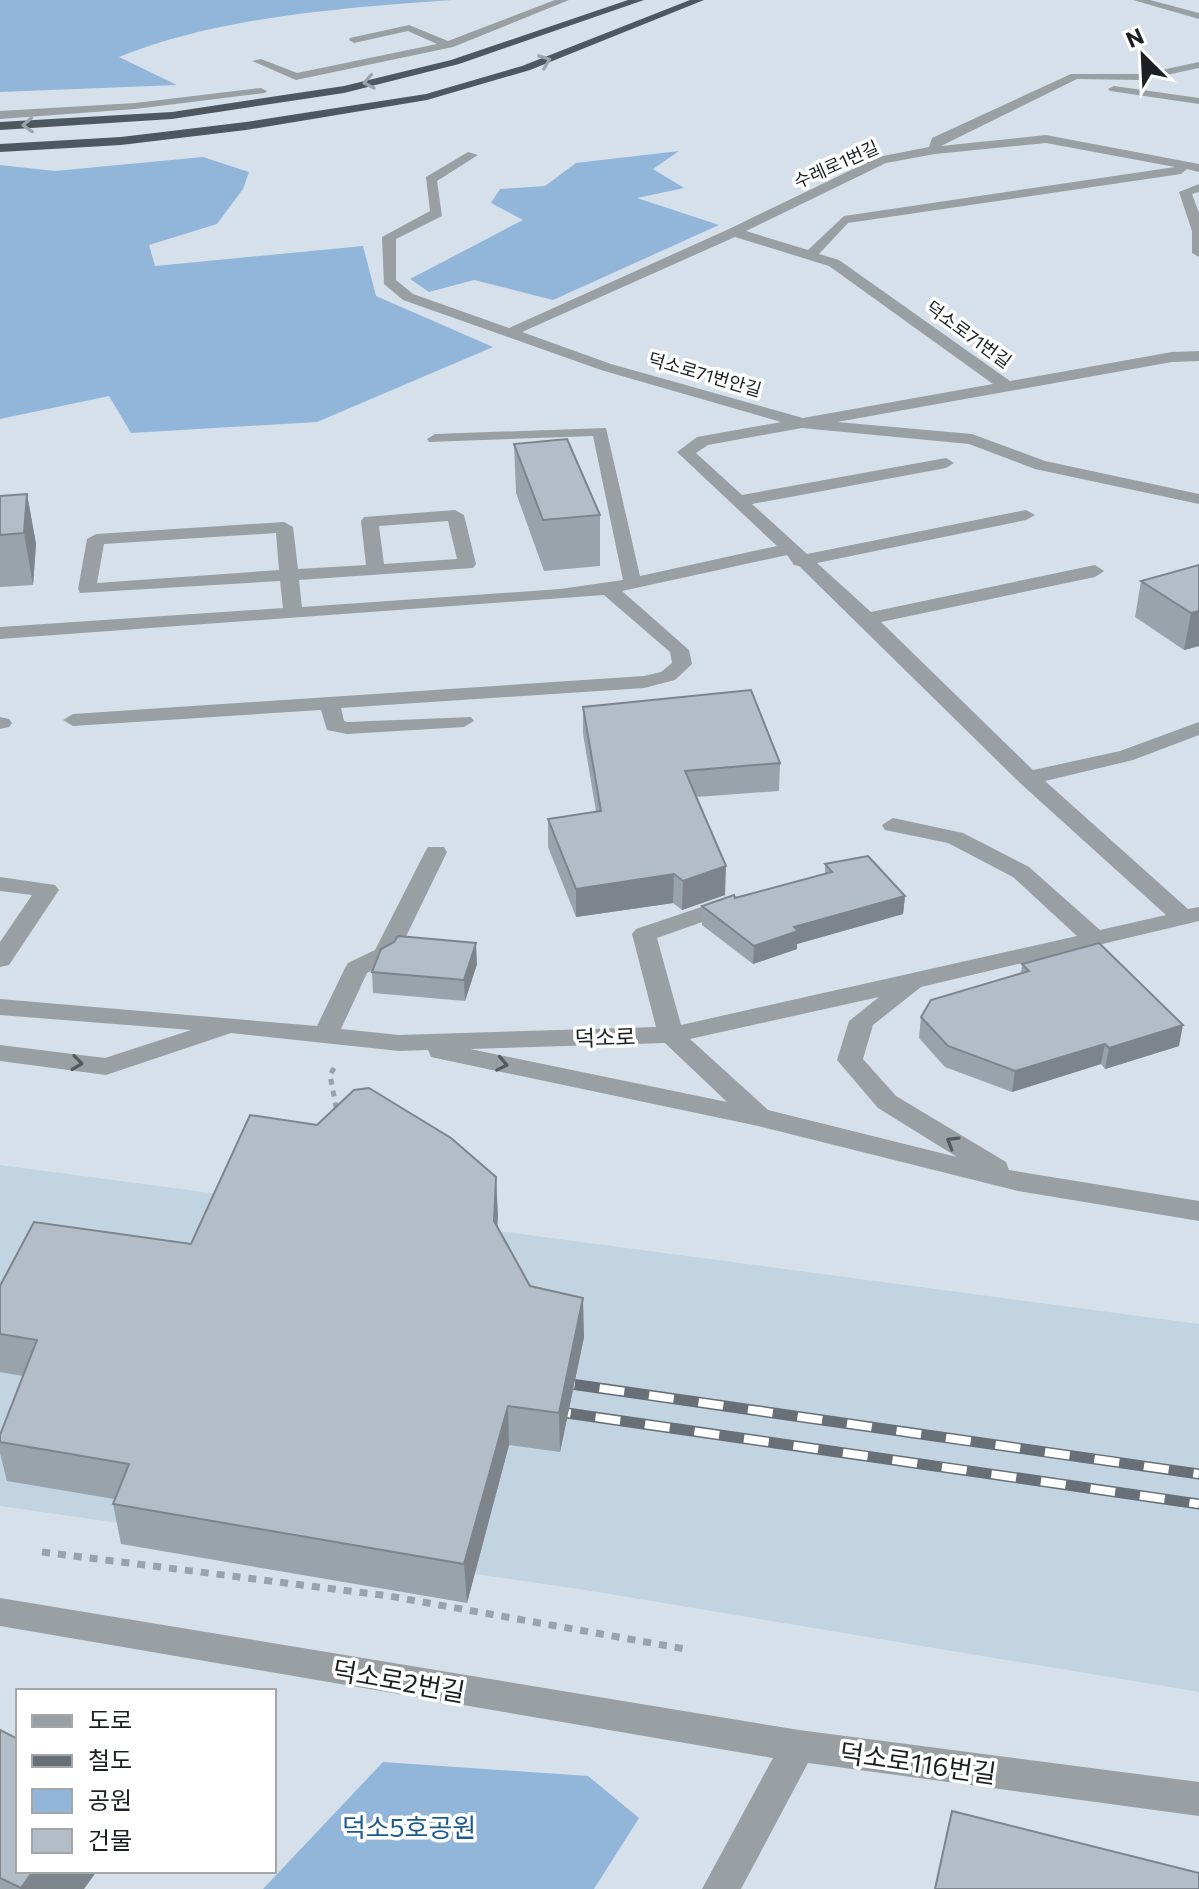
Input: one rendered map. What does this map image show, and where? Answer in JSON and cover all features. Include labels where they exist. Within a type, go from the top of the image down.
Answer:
[{"type":"highway","points":[[0,126],[123,119],[425,69],[635,1]]},
{"type":"highway","points":[[0,140],[108,133],[213,120],[410,87],[486,69],[549,46],[618,14],[635,1]]},
{"type":"highway","points":[[560,70],[696,1]]},
{"type":"highway","points":[[0,148],[121,141],[246,126],[427,97],[526,68],[696,1]]},
{"type":"highway","points":[[352,123],[532,80]]},
{"type":"highway","points":[[0,155],[81,153],[277,135]]},
{"type":"street","points":[[0,115],[264,96],[296,77],[446,45],[564,0]]},
{"type":"street","points":[[1138,0],[1199,16]]},
{"type":"street","points":[[416,31],[502,22]]},
{"type":"street","points":[[354,40],[409,28],[446,45],[482,53]]},
{"type":"street","points":[[385,56],[425,69]]},
{"type":"street","points":[[257,61],[296,77]]},
{"type":"street","points":[[935,150],[936,141],[1075,76],[1143,77],[1199,65]]},
{"type":"street","points":[[1062,82],[1199,101]]},
{"type":"street","name":"수레로1번길","points":[[511,332],[734,232],[882,160],[935,150],[1046,139],[1199,167]]},
{"type":"street","name":"덕소로71번안길","points":[[472,155],[430,180],[437,213],[389,237],[389,281],[408,297],[606,367],[805,424],[972,439],[1041,465],[1199,499]]},
{"type":"street","points":[[810,256],[844,220],[1199,167]]},
{"type":"street","points":[[1199,188],[1185,192],[1198,225],[1199,248]]},
{"type":"street","name":"덕소로71번길","points":[[734,232],[834,263],[1006,386],[1172,357],[1199,356]]},
{"type":"street","points":[[1006,386],[703,441],[685,452],[867,619],[1028,778],[1191,916]]},
{"type":"street","points":[[435,439],[600,431],[632,581]]},
{"type":"street","points":[[738,501],[946,463]]},
{"type":"street","points":[[293,613],[289,575],[284,527],[96,539],[87,589],[289,575],[376,570],[467,564],[455,515],[370,521],[376,570]]},
{"type":"street","points":[[0,633],[560,595],[1026,515]]},
{"type":"street","points":[[867,619],[1095,571]]},
{"type":"street","points":[[73,720],[644,682],[668,676],[682,664],[679,650],[608,589]]},
{"type":"street","points":[[330,703],[334,726],[347,728],[464,721]]},
{"type":"street","points":[[1028,778],[1126,756],[1199,728]]},
{"type":"street","points":[[893,825],[955,838],[1021,872],[1095,939]]},
{"type":"street","points":[[326,1033],[357,968],[385,955],[436,852]]},
{"type":"street","points":[[0,884],[47,890],[0,960]]},
{"type":"street","points":[[757,894],[644,934],[671,1035],[759,1117]]},
{"type":"street","name":"덕소로","points":[[0,1007],[326,1033],[399,1043],[671,1035],[1191,916]]},
{"type":"street","points":[[917,981],[862,1021],[850,1060],[887,1102],[1018,1182]]},
{"type":"street","points":[[0,1053],[106,1067],[231,1025]]},
{"type":"street","points":[[399,1043],[759,1117],[1018,1182],[1199,1211]]},
{"type":"street","name":"덕소로2번길","points":[[0,1612],[799,1746]]},
{"type":"street","points":[[721,1889],[799,1746]]},
{"type":"street","name":"덕소로116번길","points":[[799,1746],[1199,1799]]},
{"type":"path","points":[[336,1062],[330,1075],[339,1122]]},
{"type":"path","points":[[42,1552],[389,1596],[685,1649]]},
{"type":"shaded area","points":[[0,1165],[1199,1324],[1199,1692],[579,1589],[0,1506]]},
{"type":"green space","points":[[0,0],[452,0],[326,11],[240,23],[158,43],[119,57],[177,85],[0,92]]},
{"type":"green space","points":[[679,151],[653,169],[684,188],[637,198],[719,225],[553,300],[474,280],[429,292],[410,279],[523,220],[491,203],[500,189],[545,186],[576,163]]},
{"type":"green space","points":[[203,157],[249,172],[243,189],[217,224],[149,245],[155,266],[363,246],[376,296],[493,347],[317,422],[131,433],[109,396],[0,419],[0,165],[55,171]]},
{"type":"green space","name":"덕소5호공원","points":[[383,1762],[588,1776],[639,1818],[594,1889],[263,1889]]},
{"type":"building","points":[[567,439],[600,515],[543,520],[514,444]]},
{"type":"building","points":[[27,494],[24,533],[0,535],[0,496]]},
{"type":"building","points":[[1199,565],[1199,611],[1191,613],[1141,581]]},
{"type":"building","points":[[751,690],[780,763],[685,771],[726,866],[683,881],[674,874],[576,889],[548,819],[601,811],[583,707]]},
{"type":"building","points":[[868,856],[905,896],[794,927],[798,931],[754,946],[702,906],[734,895],[735,898],[832,872],[825,864]]},
{"type":"building","points":[[398,936],[476,943],[464,980],[372,972],[381,949]]},
{"type":"building","points":[[1099,943],[1183,1025],[1109,1048],[1105,1044],[1015,1071],[948,1046],[921,1017],[931,1000],[1029,971],[1022,964]]},
{"type":"building","points":[[369,1088],[451,1138],[496,1177],[494,1221],[530,1286],[583,1298],[559,1413],[508,1406],[464,1564],[113,1504],[129,1464],[0,1442],[37,1340],[0,1334],[0,1286],[34,1222],[191,1244],[250,1115],[317,1125],[354,1090]]},
{"type":"building","points":[[0,1730],[16,1738],[16,1873],[32,1873],[21,1888],[0,1878]]},
{"type":"building","points":[[952,1811],[1199,1873],[1199,1889],[935,1889]]},
{"type":"railway","points":[[550,1381],[1199,1474]]},
{"type":"railway","points":[[546,1410],[1199,1504]]}]
